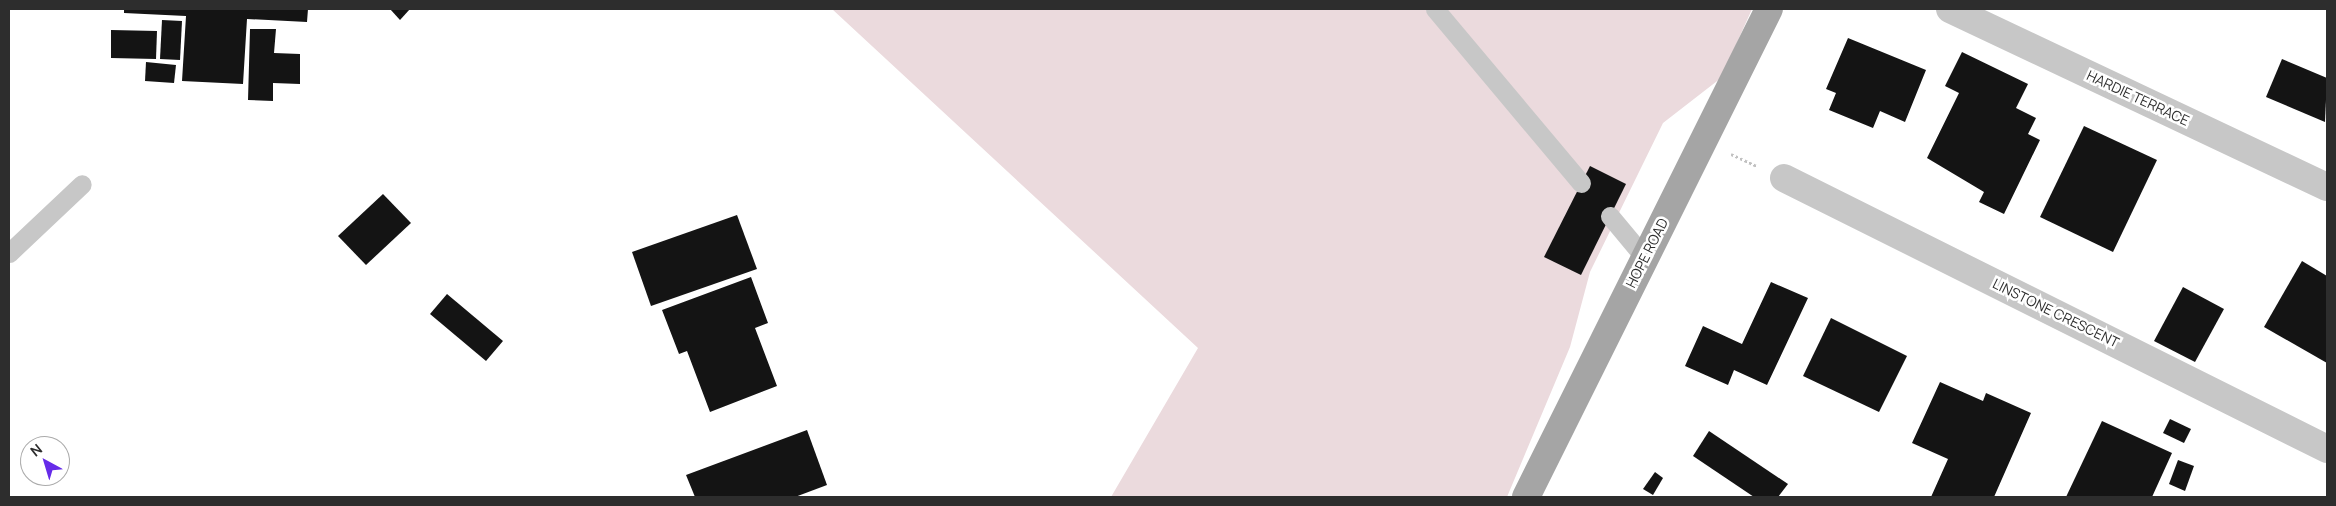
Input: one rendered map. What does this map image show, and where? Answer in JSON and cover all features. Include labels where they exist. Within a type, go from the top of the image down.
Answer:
[{"type":"main road","name":"HOPE ROAD","points":[[1526,497],[1769,9]]},
{"type":"street","name":"HARDIE TERRACE","points":[[1950,9],[2327,187]]},
{"type":"street","name":"LINSTONE CRESCENT","points":[[1784,178],[2327,449]]},
{"type":"lane","points":[[1435,9],[1581,183]]},
{"type":"lane","points":[[9,253],[82,184]]},
{"type":"lane","points":[[1610,216],[1645,258]]},
{"type":"path","points":[[1703,142],[1784,178]]},
{"type":"shaded area","points":[[832,9],[1752,9],[1721,78],[1663,123],[1590,272],[1570,347],[1507,497],[1111,497],[1198,348]]},
{"type":"building","points":[[124,9],[308,9],[307,22],[247,19],[243,84],[182,81],[186,16],[124,13]]},
{"type":"building","points":[[390,9],[410,9],[400,20]]},
{"type":"building","points":[[162,20],[182,21],[180,60],[160,59]]},
{"type":"building","points":[[250,29],[276,29],[274,53],[300,54],[300,84],[273,83],[273,101],[248,100]]},
{"type":"building","points":[[111,30],[157,31],[156,59],[111,58]]},
{"type":"building","points":[[1848,38],[1926,70],[1905,122],[1880,111],[1873,128],[1829,110],[1836,93],[1826,89]]},
{"type":"building","points":[[1962,52],[2028,84],[2016,108],[2036,118],[2028,134],[2040,140],[2004,214],[1979,202],[1984,192],[1927,158],[1959,93],[1945,86]]},
{"type":"building","points":[[2282,59],[2327,78],[2325,122],[2266,97]]},
{"type":"building","points":[[146,62],[176,65],[174,83],[145,81]]},
{"type":"building","points":[[2084,126],[2157,160],[2113,252],[2040,217]]},
{"type":"building","points":[[1590,166],[1626,184],[1581,275],[1544,257]]},
{"type":"building","points":[[383,194],[411,223],[366,265],[338,236]]},
{"type":"building","points":[[737,215],[757,269],[651,306],[632,252]]},
{"type":"building","points":[[2302,261],[2327,276],[2327,363],[2264,327]]},
{"type":"building","points":[[751,277],[768,323],[755,328],[777,386],[710,412],[687,351],[679,354],[662,310]]},
{"type":"building","points":[[1771,282],[1808,298],[1767,385],[1734,370],[1728,385],[1685,366],[1703,326],[1742,344]]},
{"type":"building","points":[[2183,287],[2224,309],[2195,362],[2154,341]]},
{"type":"building","points":[[447,294],[503,341],[486,361],[430,314]]},
{"type":"building","points":[[1831,318],[1907,356],[1879,412],[1803,376]]},
{"type":"building","points":[[1940,382],[1983,401],[1986,393],[2031,413],[1994,497],[1931,497],[1948,459],[1912,443]]},
{"type":"building","points":[[2170,419],[2191,429],[2184,443],[2163,433]]},
{"type":"building","points":[[2102,421],[2172,453],[2152,497],[2066,497]]},
{"type":"building","points":[[807,430],[827,485],[795,497],[695,497],[686,475]]},
{"type":"building","points":[[1709,431],[1788,484],[1778,497],[1754,497],[1693,456]]},
{"type":"building","points":[[2178,460],[2194,466],[2185,491],[2169,484]]},
{"type":"building","points":[[1655,472],[1663,478],[1653,495],[1643,489]]}]
